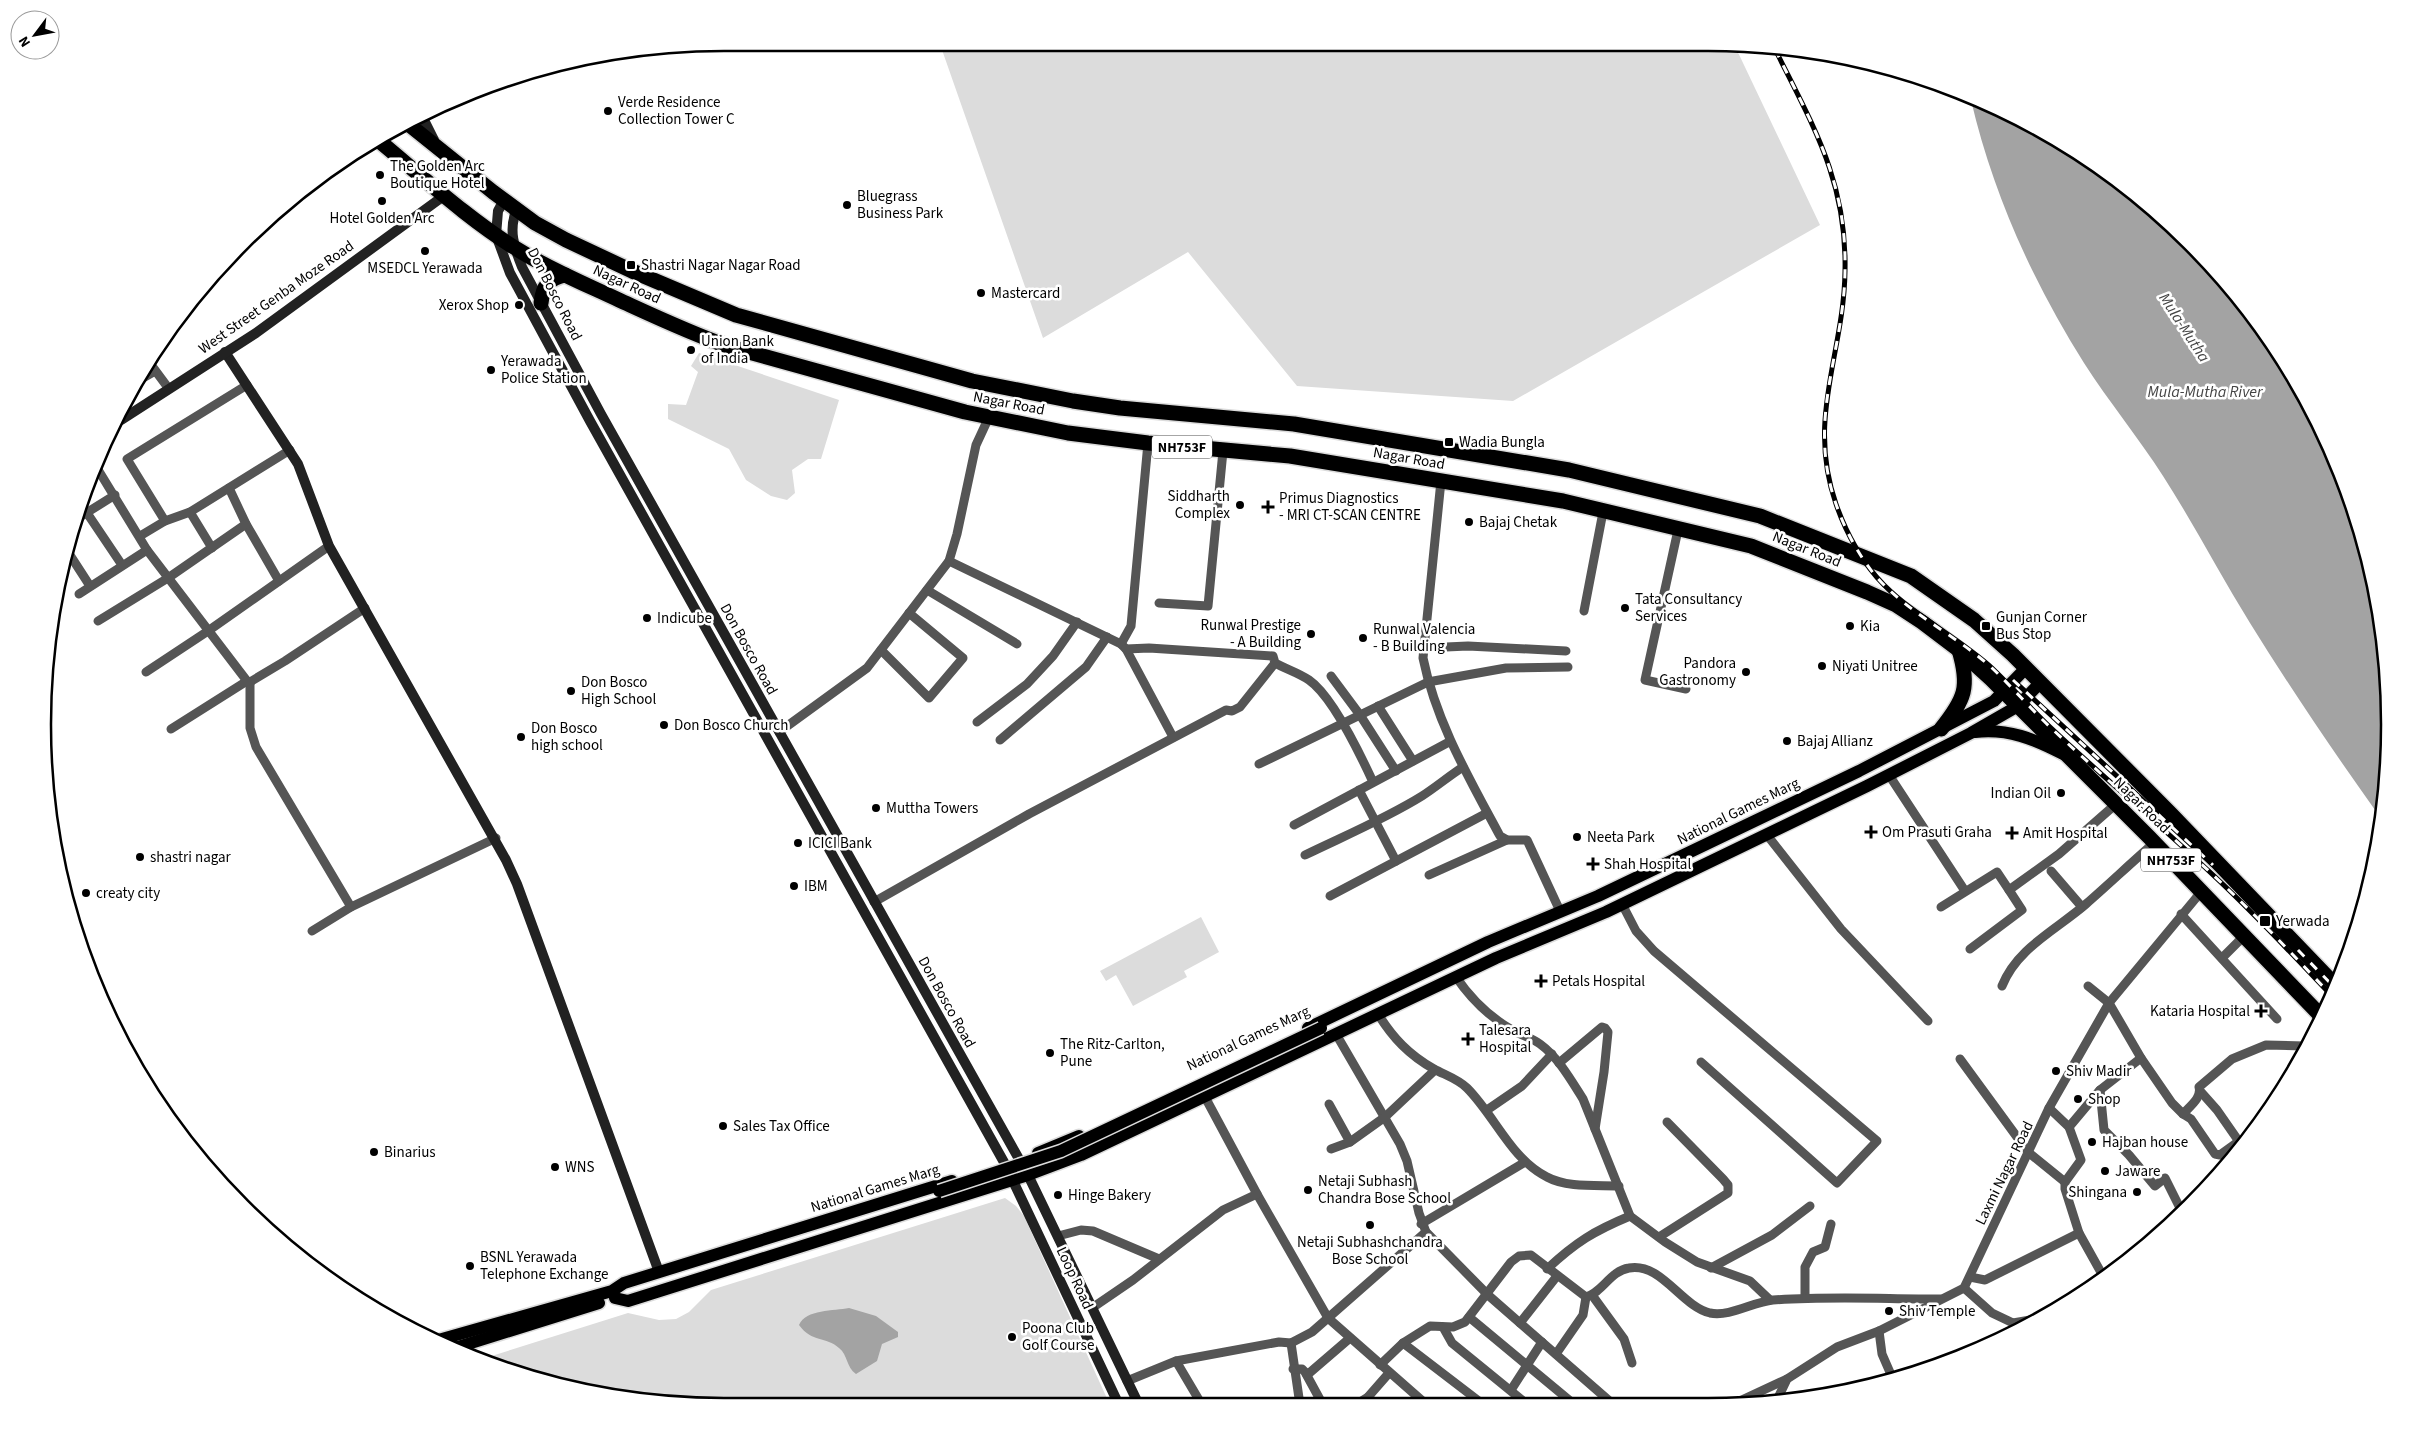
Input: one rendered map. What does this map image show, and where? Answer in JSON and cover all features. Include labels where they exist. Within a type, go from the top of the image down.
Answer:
[{"type":"highway","name":"Nagar Road","points":[[414,128],[504,200],[566,240],[716,308],[972,381],[1073,401],[1120,408],[1294,424],[1569,470],[1760,516],[1911,576],[1974,620],[2026,668],[2172,814],[2331,980]]},
{"type":"highway","name":"Nagar Road","points":[[383,144],[496,235],[514,247],[565,275],[720,344],[965,412],[1068,433],[1223,451],[1290,456],[1563,502],[1751,546],[1896,604],[1959,650],[2004,692],[2116,804],[2316,1011]]},
{"type":"highway","points":[[541,303],[542,290],[547,283],[556,277],[565,275]]},
{"type":"highway","points":[[1941,729],[1956,710],[1964,691],[1964,668],[1959,650]]},
{"type":"main road","points":[[425,122],[429,132],[442,151]]},
{"type":"main road","name":"West Street Genba Moze Road","points":[[126,417],[293,307],[446,195]]},
{"type":"main road","points":[[496,235],[497,220],[504,200]]},
{"type":"main road","name":"Don Bosco Road","points":[[517,209],[512,221],[514,247],[541,303],[874,902],[1028,1174]]},
{"type":"main road","name":"Don Bosco Road","points":[[496,235],[510,273],[590,421],[1005,1164]]},
{"type":"main road","points":[[225,352],[298,464],[329,546],[496,838],[517,884],[659,1272]]},
{"type":"main road","name":"National Games Marg","points":[[463,1345],[614,1294],[624,1283],[1005,1164],[1064,1143],[1496,938],[1598,896],[1859,771],[1994,701],[2026,668]]},
{"type":"main road","name":"National Games Marg","points":[[447,1338],[614,1294],[628,1301],[1012,1180],[1071,1159],[1456,977],[1622,904],[1767,835],[1971,733],[2018,706],[2040,683]]},
{"type":"main road","points":[[1971,733],[2000,732],[2026,736],[2070,758]]},
{"type":"main road","points":[[1321,1031],[1505,941],[1548,923],[1560,911]]},
{"type":"main road","points":[[614,1294],[940,1193],[1061,1151],[1550,928],[1568,928]]},
{"type":"main road","points":[[1064,1143],[1071,1159]]},
{"type":"main road","name":"Loop Road","points":[[1005,1164],[1116,1398]]},
{"type":"main road","name":"Loop Road","points":[[1028,1174],[1135,1398]]},
{"type":"street","points":[[154,368],[169,389]]},
{"type":"street","points":[[150,374],[156,371]]},
{"type":"street","points":[[164,521],[128,459],[247,385]]},
{"type":"street","points":[[779,732],[860,674],[881,650],[949,561],[957,534],[976,445],[989,417]]},
{"type":"street","points":[[1148,443],[1131,626],[1124,646],[1173,737]]},
{"type":"street","points":[[140,536],[164,521],[190,512],[290,450]]},
{"type":"street","points":[[1158,603],[1208,606],[1223,451]]},
{"type":"street","points":[[100,472],[147,550],[208,632],[248,681],[250,728],[256,747],[351,907]]},
{"type":"street","points":[[1441,481],[1423,658],[1428,682],[1449,742],[1500,836],[1507,840]]},
{"type":"street","points":[[229,488],[246,524],[279,581]]},
{"type":"street","points":[[115,495],[87,513],[122,564]]},
{"type":"street","points":[[190,512],[212,548]]},
{"type":"street","points":[[1584,612],[1603,512]]},
{"type":"street","points":[[98,621],[168,578],[246,524]]},
{"type":"street","points":[[1678,530],[1645,680],[1686,689]]},
{"type":"street","points":[[146,672],[208,632],[329,546]]},
{"type":"street","points":[[79,594],[122,564],[147,550]]},
{"type":"street","points":[[72,558],[90,586]]},
{"type":"street","points":[[949,561],[1124,646],[1273,656],[1275,663],[1308,680],[1316,687],[1343,725],[1358,750],[1373,782]]},
{"type":"street","points":[[927,590],[1017,644]]},
{"type":"street","points":[[171,729],[248,681],[285,661],[365,608]]},
{"type":"street","points":[[881,650],[929,698],[963,658],[910,613]]},
{"type":"street","points":[[977,722],[1026,684],[1053,656],[1076,622]]},
{"type":"street","points":[[1000,740],[1086,667],[1107,637]]},
{"type":"street","points":[[1424,648],[1468,646],[1566,651]]},
{"type":"street","points":[[874,902],[1029,814],[1173,737],[1226,710],[1232,711],[1240,707],[1275,663]]},
{"type":"street","points":[[1259,764],[1343,725],[1428,682],[1506,668],[1568,668]]},
{"type":"street","points":[[1331,676],[1360,715],[1396,771]]},
{"type":"street","points":[[1378,706],[1413,761]]},
{"type":"street","points":[[1294,824],[1449,742]]},
{"type":"street","points":[[1305,855],[1375,822],[1423,795],[1463,767]]},
{"type":"street","points":[[1889,775],[1965,891]]},
{"type":"street","points":[[1359,790],[1396,860]]},
{"type":"street","points":[[2009,890],[2059,854],[2116,804]]},
{"type":"street","points":[[1330,896],[1488,813]]},
{"type":"street","points":[[1767,835],[1841,929],[1928,1021]]},
{"type":"street","points":[[312,930],[351,907],[496,838]]},
{"type":"street","points":[[1429,875],[1507,840],[1527,840],[1560,911]]},
{"type":"street","points":[[2002,986],[2009,970],[2040,939],[2082,907],[2154,843]]},
{"type":"street","points":[[2051,871],[2082,907]]},
{"type":"street","points":[[1941,907],[1997,872],[2022,910],[1970,949]]},
{"type":"street","name":"Laxmi Nagar Road","points":[[1964,1288],[2049,1108],[2109,1003],[2201,892]]},
{"type":"street","points":[[1622,904],[1636,931],[1654,952],[1877,1141],[1838,1183],[1701,1062]]},
{"type":"street","points":[[2181,914],[2277,1019]]},
{"type":"street","points":[[2222,958],[2244,936]]},
{"type":"street","points":[[1456,977],[1470,997],[1489,1015],[1540,1043],[1559,1063],[1583,1099],[1630,1216],[1697,1262],[1750,1282],[1770,1300]]},
{"type":"street","points":[[2088,986],[2109,1003],[2141,1058],[2172,1103],[2191,1119],[2215,1154],[2220,1155],[2231,1148]]},
{"type":"street","points":[[1378,1014],[1397,1042],[1408,1052],[1435,1070],[1465,1086],[1487,1110],[1531,1168],[1550,1179],[1576,1184],[1619,1186]]},
{"type":"street","points":[[1559,1063],[1602,1028],[1605,1028],[1608,1032],[1595,1129]]},
{"type":"street","points":[[1336,1034],[1385,1117],[1407,1161],[1422,1224],[1426,1232],[1488,1294],[1606,1398]]},
{"type":"street","points":[[2237,1140],[2199,1087],[2232,1059],[2266,1045],[2299,1046]]},
{"type":"street","points":[[1487,1110],[1522,1086],[1552,1054]]},
{"type":"street","points":[[2069,1127],[2100,1090],[2141,1058]]},
{"type":"street","points":[[1960,1059],[2028,1152],[2065,1182],[2079,1232],[2100,1271]]},
{"type":"street","points":[[1331,1149],[1350,1142],[1385,1117],[1435,1070]]},
{"type":"street","points":[[2100,1090],[2104,1130],[2155,1186],[2165,1178],[2179,1206]]},
{"type":"street","points":[[2183,1114],[2201,1092]]},
{"type":"street","points":[[1205,1097],[1257,1194],[1328,1318],[1418,1398]]},
{"type":"street","points":[[1329,1104],[1350,1142]]},
{"type":"street","points":[[2049,1108],[2069,1127],[2081,1160],[2065,1182]]},
{"type":"street","points":[[1659,1236],[1728,1193],[1728,1185],[1723,1179],[1667,1122]]},
{"type":"street","points":[[1422,1224],[1525,1162]]},
{"type":"street","points":[[1092,1308],[1223,1210],[1257,1194]]},
{"type":"street","points":[[1712,1268],[1772,1235],[1810,1206]]},
{"type":"street","points":[[1547,1269],[1574,1244],[1602,1228],[1630,1216]]},
{"type":"street","points":[[1805,1298],[1805,1267],[1813,1252],[1825,1247],[1830,1224]]},
{"type":"street","points":[[1058,1236],[1081,1230],[1093,1231],[1159,1259]]},
{"type":"street","points":[[1127,1381],[1176,1360],[1279,1342],[1291,1343],[1312,1332],[1426,1232]]},
{"type":"street","points":[[1970,1277],[1985,1280],[2079,1232]]},
{"type":"street","points":[[1380,1365],[1403,1343],[1430,1326],[1453,1327],[1465,1322],[1511,1262],[1519,1256],[1531,1255],[1547,1269],[1589,1296],[1624,1339],[1632,1363]]},
{"type":"street","points":[[1556,1354],[1584,1315],[1589,1296],[1616,1272],[1628,1268],[1639,1267],[1653,1273],[1701,1309],[1718,1314],[1770,1300],[1805,1298],[1942,1299]]},
{"type":"street","points":[[1520,1323],[1557,1276]]},
{"type":"street","points":[[1750,1396],[1786,1379],[1837,1347],[1879,1331],[1964,1288],[1992,1313],[2013,1324]]},
{"type":"street","points":[[1469,1317],[1567,1398]]},
{"type":"street","points":[[1443,1328],[1452,1343],[1520,1398]]},
{"type":"street","points":[[1879,1331],[1882,1354],[1890,1373]]},
{"type":"street","points":[[1307,1375],[1350,1338]]},
{"type":"street","points":[[1510,1390],[1542,1342]]},
{"type":"street","points":[[1291,1343],[1293,1369],[1299,1398]]},
{"type":"street","points":[[1403,1343],[1475,1398]]},
{"type":"street","points":[[1176,1360],[1198,1398]]},
{"type":"street","points":[[1293,1369],[1302,1369],[1319,1398]]},
{"type":"street","points":[[1368,1397],[1388,1373]]},
{"type":"street","points":[[1780,1393],[1786,1379]]},
{"type":"shaded area","points":[[942,51],[1738,52],[1820,225],[1513,401],[1297,386],[1188,252],[1043,338]]},
{"type":"shaded area","points":[[699,353],[839,400],[821,459],[808,459],[792,470],[795,493],[787,500],[771,496],[746,480],[729,449],[668,419],[668,404],[686,405],[698,372],[691,366]]},
{"type":"shaded area","points":[[1201,917],[1219,952],[1184,971],[1187,977],[1133,1006],[1116,975],[1106,981],[1100,971]]},
{"type":"shaded area","name":"Poona Club Golf Course","points":[[1005,1198],[1016,1206],[1024,1216],[1107,1398],[724,1398],[680,1396],[593,1385],[550,1375],[492,1356],[628,1313],[659,1320],[676,1319],[689,1312],[711,1290]]},
{"type":"water","name":"Mula-Mutha River","points":[[1972,106],[2044,141],[2117,190],[2184,248],[2214,281],[2242,315],[2291,388],[2330,467],[2358,550],[2368,593],[2375,637],[2381,724],[2375,810],[2281,672],[2163,476],[2084,363],[2065,332],[2017,236],[2003,203],[1980,135]]},
{"type":"water","points":[[849,1308],[876,1316],[898,1332],[898,1337],[882,1344],[877,1361],[856,1374],[850,1368],[839,1348],[834,1344],[814,1337],[804,1331],[799,1325],[814,1313]]},
{"type":"railway","points":[[1778,55],[1825,155],[1840,209],[1844,239],[1845,271],[1839,330],[1825,414],[1825,443],[1828,473],[1836,504],[1856,548],[1876,577],[1896,597],[1992,668],[2050,727],[2228,889],[2326,990]]},
{"type":"railway","points":[[2013,680],[2213,865]]},
{"type":"railway","points":[[2298,950],[2330,983]]},
{"type":"place","name":"Verde Residence Collection Tower C","points":[[608,111]]},
{"type":"place","name":"The Golden Arc Boutique Hotel","points":[[380,175]]},
{"type":"place","name":"Hotel Golden Arc","points":[[382,201]]},
{"type":"place","name":"Bluegrass Business Park","points":[[847,205]]},
{"type":"place","name":"MSEDCL Yerawada","points":[[425,251]]},
{"type":"place","name":"Shastri Nagar Nagar Road","points":[[631,265]]},
{"type":"place","name":"Mastercard","points":[[981,293]]},
{"type":"place","name":"Xerox Shop","points":[[519,305]]},
{"type":"place","name":"Union Bank of India","points":[[691,350]]},
{"type":"place","name":"Yerawada Police Station","points":[[491,370]]},
{"type":"place","name":"Wadia Bungla","points":[[1449,442]]},
{"type":"place","name":"Siddharth Complex","points":[[1240,505]]},
{"type":"place","name":"Primus Diagnostics - MRI CT-SCAN CENTRE","points":[[1268,507]]},
{"type":"place","name":"Bajaj Chetak","points":[[1469,522]]},
{"type":"place","name":"Tata Consultancy Services","points":[[1625,608]]},
{"type":"place","name":"Indicube","points":[[647,618]]},
{"type":"place","name":"Kia","points":[[1850,626]]},
{"type":"place","name":"Gunjan Corner Bus Stop","points":[[1986,626]]},
{"type":"place","name":"Runwal Prestige - A Building","points":[[1311,634]]},
{"type":"place","name":"Runwal Valencia - B Building","points":[[1363,638]]},
{"type":"place","name":"Niyati Unitree","points":[[1822,666]]},
{"type":"place","name":"Pandora Gastronomy","points":[[1746,672]]},
{"type":"place","name":"Don Bosco High School","points":[[571,691]]},
{"type":"place","name":"Don Bosco Church","points":[[664,725]]},
{"type":"place","name":"Don Bosco high school","points":[[521,737]]},
{"type":"place","name":"Bajaj Allianz","points":[[1787,741]]},
{"type":"place","name":"Indian Oil","points":[[2061,793]]},
{"type":"place","name":"Muttha Towers","points":[[876,808]]},
{"type":"place","name":"Om Prasuti Graha","points":[[1871,832]]},
{"type":"place","name":"Amit Hospital","points":[[2012,833]]},
{"type":"place","name":"Neeta Park","points":[[1577,837]]},
{"type":"place","name":"ICICI Bank","points":[[798,843]]},
{"type":"place","name":"shastri nagar","points":[[140,857]]},
{"type":"place","name":"Shah Hospital","points":[[1593,864]]},
{"type":"place","name":"IBM","points":[[794,886]]},
{"type":"place","name":"creaty city","points":[[86,893]]},
{"type":"place","name":"Yerwada","points":[[2265,921]]},
{"type":"place","name":"Petals Hospital","points":[[1541,981]]},
{"type":"place","name":"Kataria Hospital","points":[[2261,1011]]},
{"type":"place","name":"Talesara Hospital","points":[[1468,1039]]},
{"type":"place","name":"The Ritz-Carlton, Pune","points":[[1050,1053]]},
{"type":"place","name":"Shiv Madir","points":[[2056,1071]]},
{"type":"place","name":"Shop","points":[[2078,1099]]},
{"type":"place","name":"Sales Tax Office","points":[[723,1126]]},
{"type":"place","name":"Hajban house","points":[[2092,1142]]},
{"type":"place","name":"Binarius","points":[[374,1152]]},
{"type":"place","name":"WNS","points":[[555,1167]]},
{"type":"place","name":"Jaware","points":[[2105,1171]]},
{"type":"place","name":"Netaji Subhash Chandra Bose School","points":[[1308,1190]]},
{"type":"place","name":"Shingana","points":[[2137,1192]]},
{"type":"place","name":"Hinge Bakery","points":[[1058,1195]]},
{"type":"place","name":"Netaji Subhashchandra Bose School","points":[[1370,1225]]},
{"type":"place","name":"BSNL Yerawada Telephone Exchange","points":[[470,1266]]},
{"type":"place","name":"Shiv Temple","points":[[1889,1311]]},
{"type":"place","name":"Poona Club Golf Course","points":[[1012,1337]]},
{"type":"water label","name":"Mula-Mutha","points":[[2185,327]]}]
